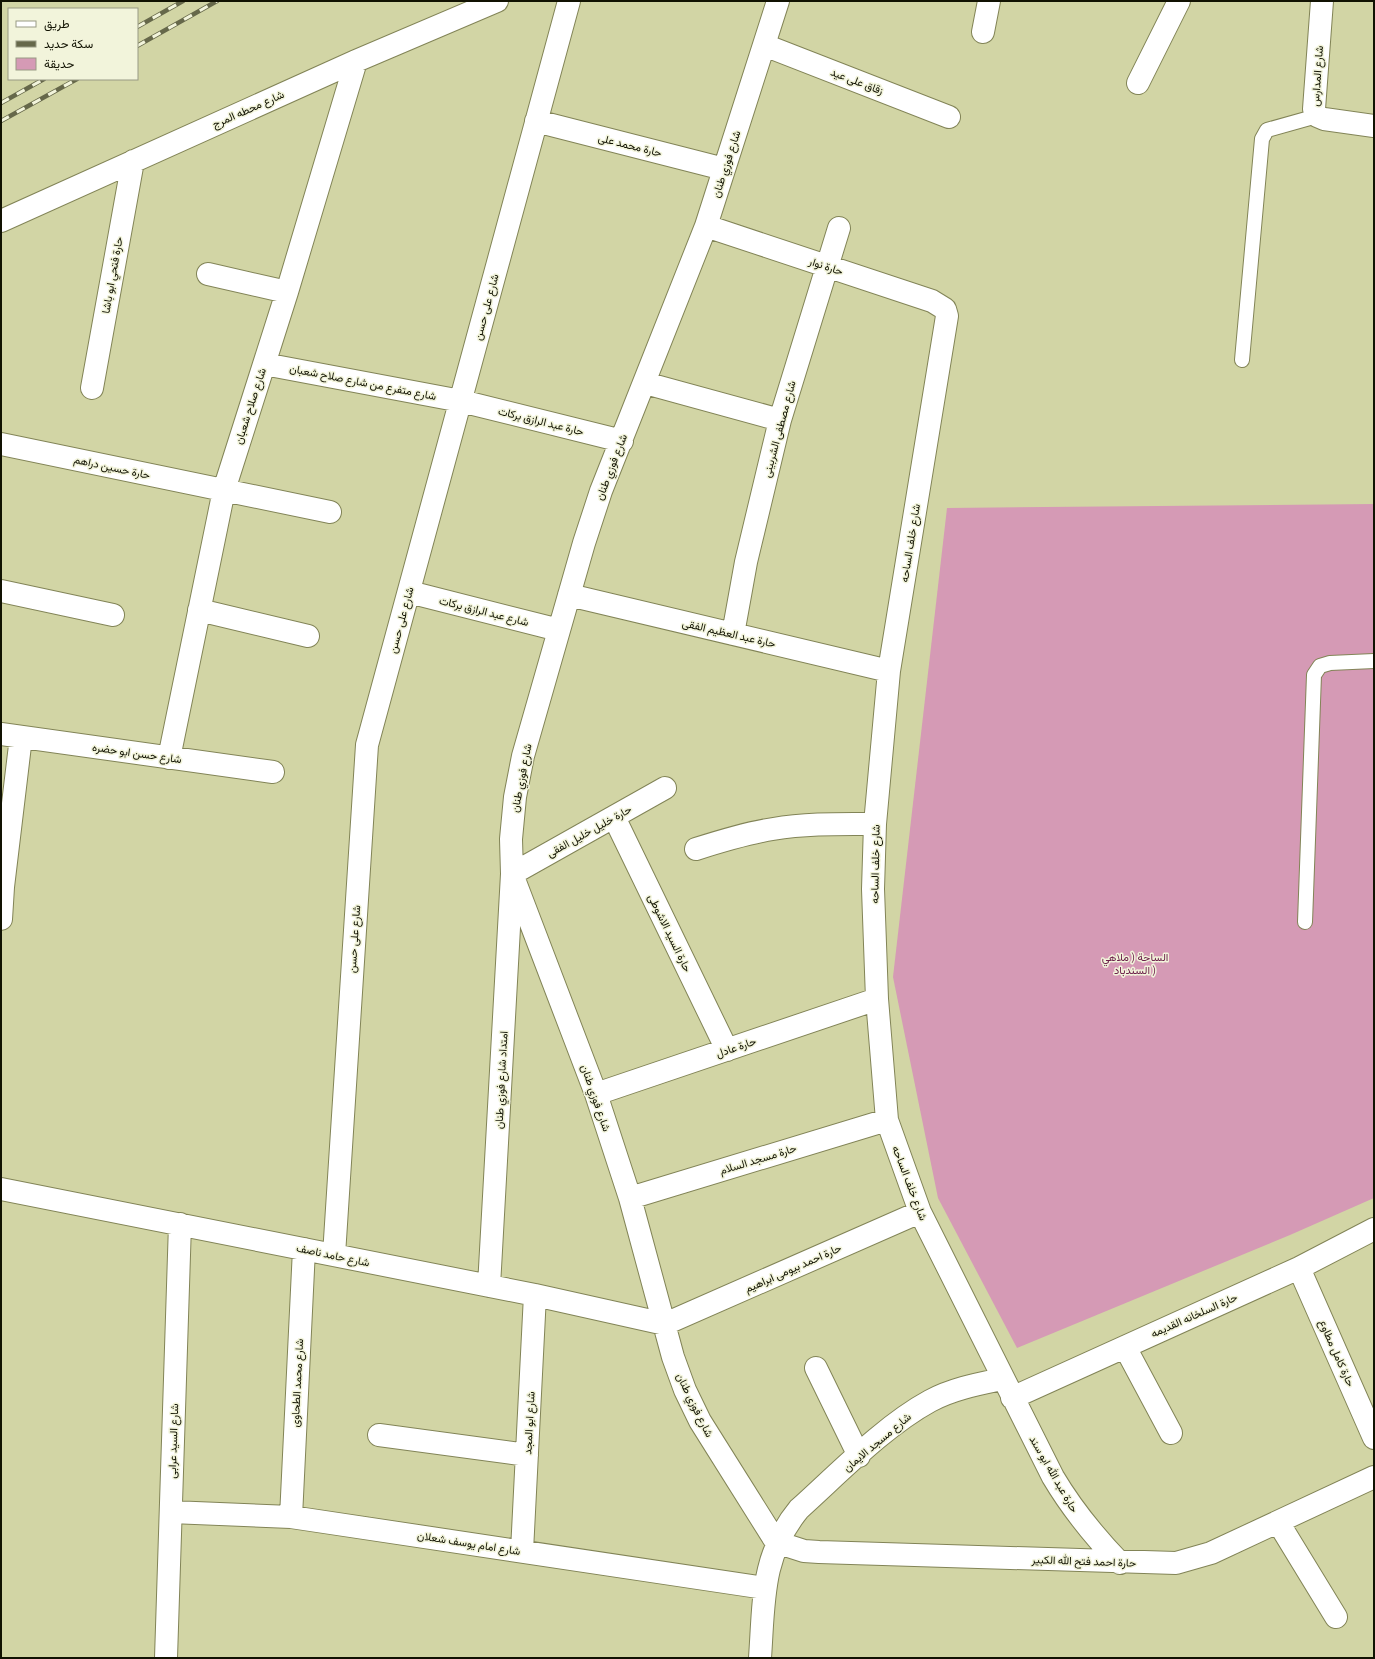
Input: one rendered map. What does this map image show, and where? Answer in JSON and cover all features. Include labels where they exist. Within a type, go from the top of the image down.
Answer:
[{"type":"street","name":"شارع محطه المرج","points":[[1,221],[356,61],[497,1]]},
{"type":"street","name":"شارع على حسن","points":[[334,1255],[367,745],[569,1]]},
{"type":"street","name":"شارع فوزي طنان","points":[[776,1542],[700,1421],[685,1390],[673,1358],[630,1198],[596,1094],[512,874],[511,839],[515,797],[523,756],[569,595],[601,491],[706,226],[778,1]]},
{"type":"street","points":[[983,32],[989,1]]},
{"type":"street","points":[[1138,83],[1179,1]]},
{"type":"street","name":"شارع المدارس","points":[[1322,1],[1314,109],[1317,116],[1324,119],[1374,126]]},
{"type":"street","name":"زقاق على عيد","points":[[764,45],[949,117]]},
{"type":"street","name":"شارع صلاح شعبان","points":[[169,758],[224,490],[287,292],[356,61]]},
{"type":"street","name":"حارة محمد على","points":[[536,121],[724,169]]},
{"type":"street","name":"حارة فتحي ابو باشا","points":[[92,388],[132,161]]},
{"type":"street","name":"حارة نوار","points":[[706,226],[932,301],[945,309]]},
{"type":"street","name":"شارع مصطفى الشربينى","points":[[733,634],[749,548],[780,420],[839,228]]},
{"type":"street","points":[[208,274],[287,292]]},
{"type":"street","name":"شارع خلف الساحه","points":[[945,309],[948,316],[889,671],[876,824],[873,889],[877,999],[887,1120],[920,1212],[1007,1388]]},
{"type":"street","name":"شارع متفرع من شارع صلاح شعبان","points":[[264,364],[461,400]]},
{"type":"street","points":[[644,383],[780,420]]},
{"type":"street","name":"حارة عبد الرازق بركات","points":[[461,400],[622,441]]},
{"type":"street","name":"حارة حسين دراهم","points":[[1,444],[224,490]]},
{"type":"street","points":[[224,490],[330,512]]},
{"type":"street","points":[[1,591],[114,615]]},
{"type":"street","name":"شارع عبد الرازق بركات","points":[[409,592],[559,630]]},
{"type":"street","name":"حارة عبد العظيم الفقى","points":[[569,595],[889,671]]},
{"type":"street","points":[[199,610],[308,636]]},
{"type":"street","points":[[1,919],[11,735]]},
{"type":"street","name":"شارع حسن ابو حضره","points":[[11,735],[273,772]]},
{"type":"street","name":"حارة خليل خليل الفقى","points":[[512,874],[665,788]]},
{"type":"street","name":"حارة السيد الاشوطى","points":[[614,817],[727,1050]]},
{"type":"street","points":[[696,849],[735,836],[775,828],[815,825],[876,824]]},
{"type":"street","name":"امتداد شارع فوزي طنان","points":[[489,1286],[512,874]]},
{"type":"street","name":"حارة عادل","points":[[596,1094],[877,999]]},
{"type":"street","name":"حارة مسجد السلام","points":[[630,1198],[887,1120]]},
{"type":"street","name":"شارع حامد ناصف","points":[[1,1189],[535,1295],[665,1324]]},
{"type":"street","name":"حارة احمد بيومى ابراهيم","points":[[665,1324],[920,1212]]},
{"type":"street","name":"شارع السيد عرابى","points":[[166,1658],[180,1224]]},
{"type":"street","name":"حارة السلخانه القديمه","points":[[1007,1388],[1125,1347],[1299,1268],[1374,1229]]},
{"type":"street","name":"شارع محمد الطحاوى","points":[[290,1516],[304,1249]]},
{"type":"street","name":"حارة كامل مطاوع","points":[[1299,1268],[1374,1438]]},
{"type":"street","name":"شارع ابو المجد","points":[[522,1551],[535,1295]]},
{"type":"street","points":[[1125,1347],[1171,1433]]},
{"type":"street","points":[[816,1368],[859,1456]]},
{"type":"street","name":"شارع مسجد الايمان","points":[[760,1658],[765,1588],[769,1565],[776,1542],[786,1525],[799,1509],[899,1421],[931,1401],[966,1387],[1007,1388]]},
{"type":"street","name":"حارة عبد الله ابو سند","points":[[1007,1388],[1053,1477],[1072,1508],[1094,1536],[1120,1563]]},
{"type":"street","points":[[379,1435],[527,1456]]},
{"type":"street","name":"حارة احمد فتح الله الكبير","points":[[776,1542],[804,1551],[819,1552],[1120,1563],[1176,1563],[1194,1559],[1374,1477]]},
{"type":"street","name":"شارع امام يوسف شعلان","points":[[171,1512],[290,1516],[765,1588]]},
{"type":"street","points":[[1278,1522],[1336,1617]]},
{"type":"lane","points":[[1242,360],[1262,139],[1267,130],[1317,116]]},
{"type":"lane","points":[[1305,922],[1314,675],[1320,666],[1330,663],[1374,662]]},
{"type":"green space","name":"الساحة ( ملاهي السندباد )","points":[[1374,504],[1374,1198],[1290,1235],[1017,1348],[938,1198],[893,977],[947,508]]},
{"type":"railway","points":[[138,26],[183,1]]},
{"type":"railway","points":[[138,45],[217,1]]},
{"type":"railway","points":[[1,103],[42,80]]},
{"type":"railway","points":[[1,121],[75,80]]}]
